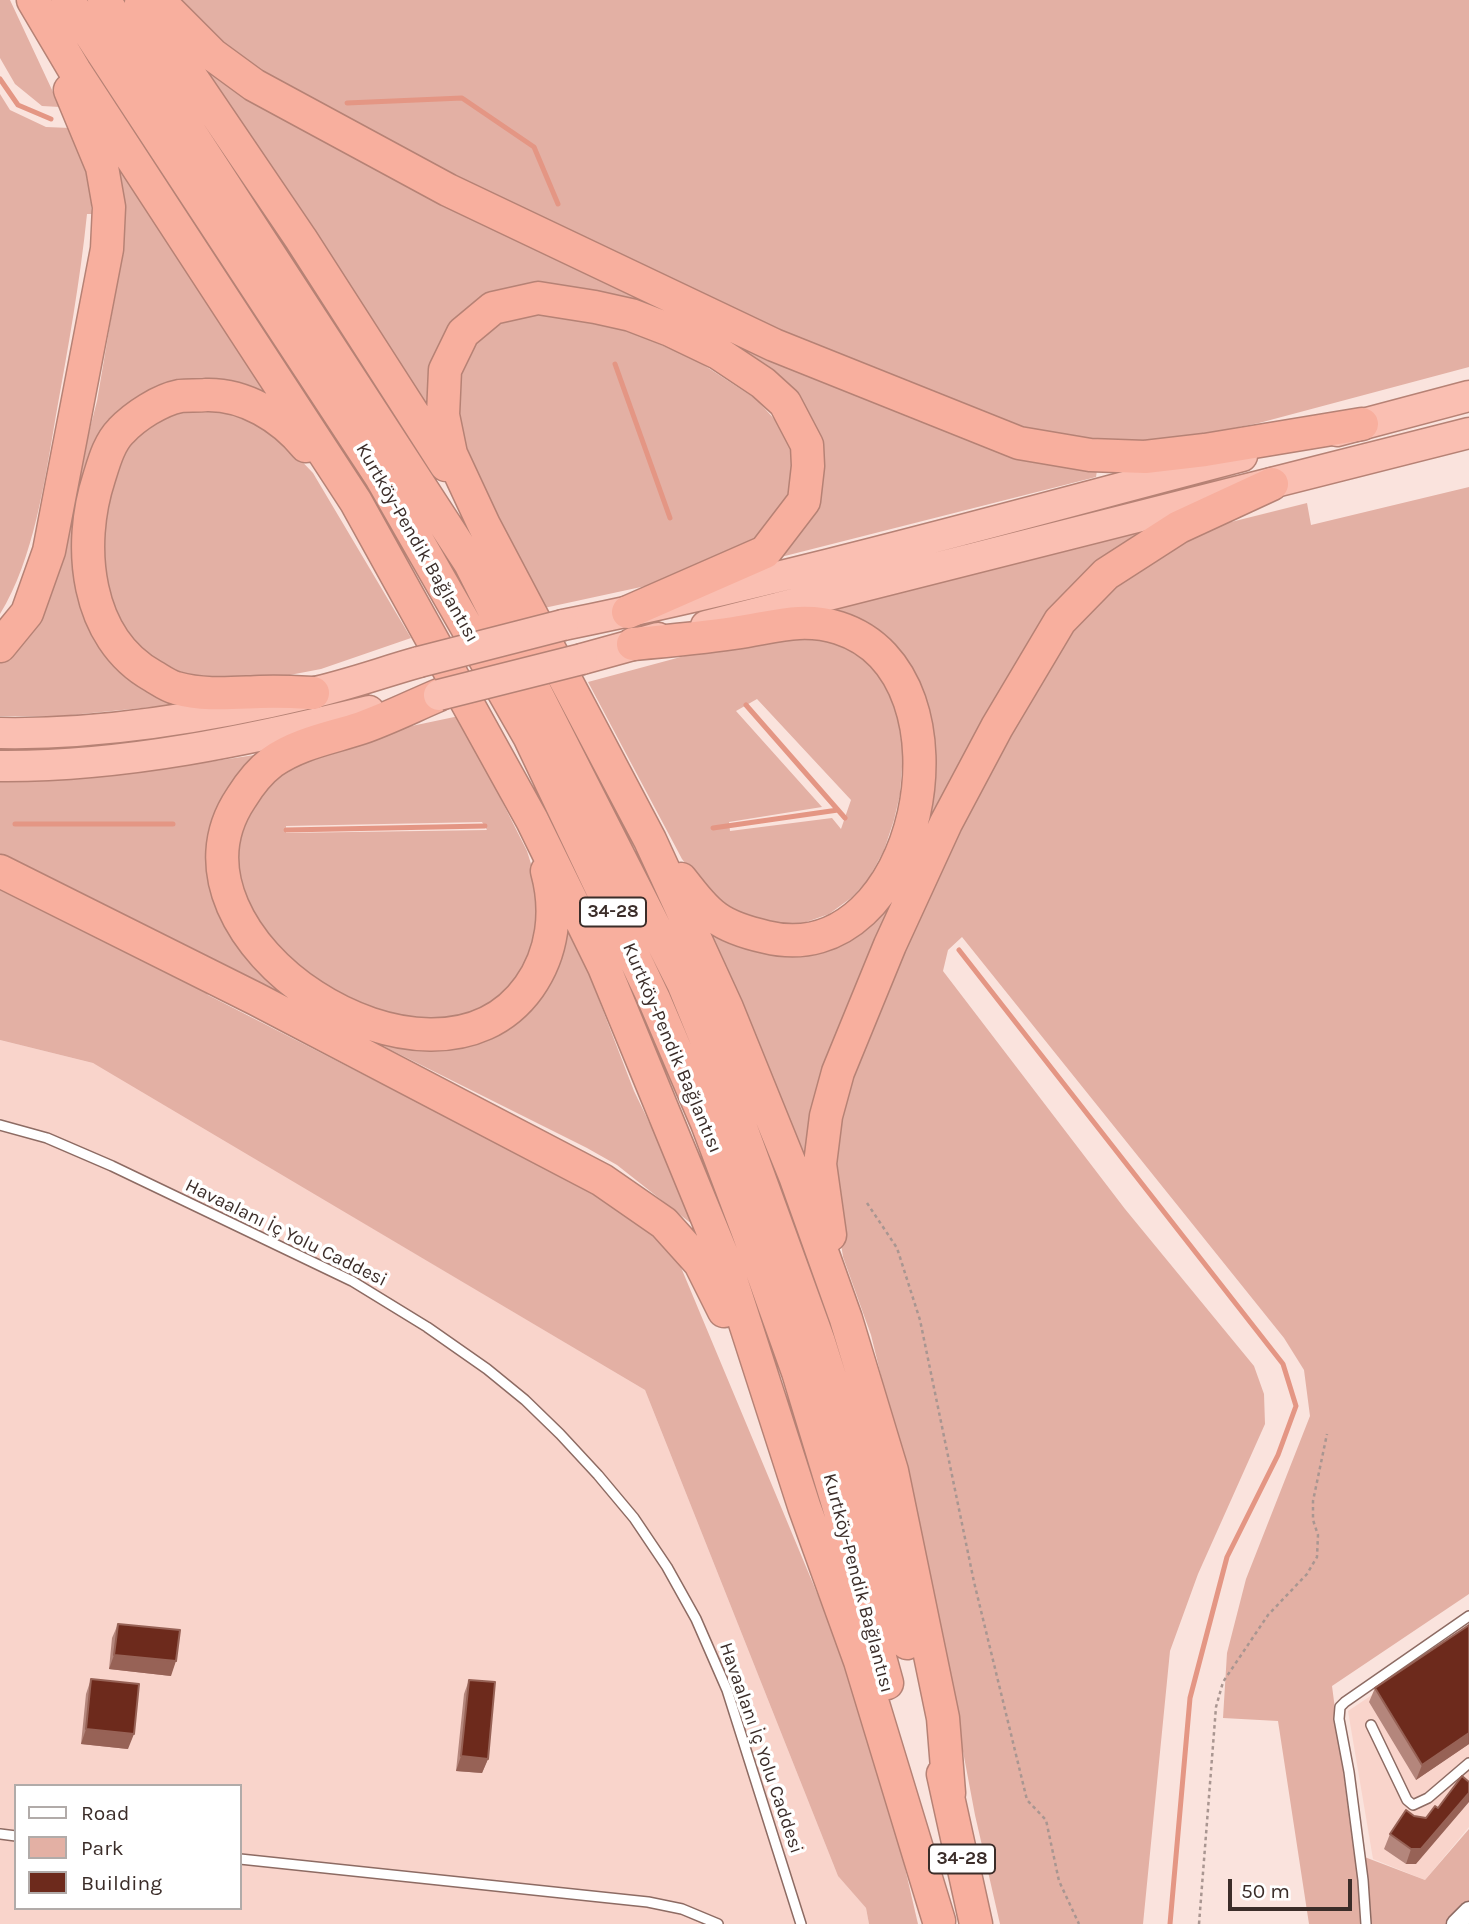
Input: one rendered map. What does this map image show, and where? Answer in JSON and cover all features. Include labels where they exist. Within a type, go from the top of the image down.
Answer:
[{"type":"highway","points":[[0,646],[27,613],[49,551],[107,249],[109,207],[102,167],[75,100],[27,0]]},
{"type":"highway","points":[[33,0],[75,71],[356,502],[531,820],[604,967],[726,1264],[804,1506],[860,1661],[939,1923]]},
{"type":"highway","name":"Kurtköy-Pendik Bağlantısı","points":[[68,0],[381,477],[529,736],[653,999],[707,1123],[798,1372],[874,1632],[903,1751],[939,1923]]},
{"type":"highway","name":"Kurtköy-Pendik Bağlantısı","points":[[104,0],[470,563],[683,983],[732,1103],[818,1342],[871,1506],[925,1714],[949,1793],[976,1924]]},
{"type":"highway","points":[[139,0],[301,239],[484,525]]},
{"type":"highway","points":[[158,0],[213,55],[254,85],[448,190],[774,345],[1019,443],[1090,455],[1145,457],[1362,425]]},
{"type":"highway","points":[[628,612],[765,552],[804,501],[808,466],[807,445],[785,403],[763,383],[718,353],[670,330],[631,315],[538,298],[493,308],[463,333],[445,370],[443,415],[451,454],[484,525],[650,839],[727,1008],[795,1176],[846,1319],[892,1471],[943,1718],[949,1793]]},
{"type":"highway","points":[[313,693],[212,694],[174,688],[135,666],[120,650],[93,595],[87,549],[91,502],[105,456],[120,431],[148,410],[179,396],[217,395],[249,402],[291,428],[356,502]]},
{"type":"highway","points":[[0,733],[45,734],[180,720],[313,693],[563,625],[628,612],[909,543],[1469,396]]},
{"type":"highway","points":[[0,766],[104,761],[211,745],[315,724],[582,659],[1024,544],[1469,433]]},
{"type":"highway","points":[[846,1319],[830,1238],[820,1164],[826,1116],[848,1046],[890,945],[947,822],[1060,621],[1106,574],[1139,551],[1179,527],[1272,484]]},
{"type":"highway","points":[[633,645],[736,633],[781,623],[809,622],[839,628],[861,639],[878,653],[897,675],[916,724],[920,750],[916,806],[908,837],[879,895],[835,931],[811,939],[782,941],[743,932],[723,923],[707,912],[650,839]]},
{"type":"highway","points":[[439,695],[364,727],[297,748],[271,763],[247,788],[233,810],[224,833],[222,860],[225,888],[236,914],[253,939],[276,966],[303,990],[337,1010],[411,1035],[469,1030],[502,1014],[525,994],[542,970],[550,945],[550,884],[531,820]]},
{"type":"highway","points":[[0,871],[256,999],[602,1180],[664,1223],[700,1263],[776,1416]]},
{"type":"street","points":[[1456,1924],[1469,1912]]},
{"type":"lane","name":"Havaalanı İç Yolu Caddesi","points":[[0,1125],[47,1138],[112,1166],[352,1281],[427,1327],[487,1369],[561,1434],[634,1518],[667,1567],[696,1619],[727,1690],[801,1924]]},
{"type":"lane","points":[[1366,1924],[1360,1853],[1339,1719],[1340,1707],[1469,1616]]},
{"type":"lane","points":[[1371,1725],[1407,1800],[1413,1805],[1429,1798],[1469,1763]]},
{"type":"lane","points":[[242,1859],[648,1902],[682,1909],[718,1924]]},
{"type":"path","points":[[867,1203],[897,1248],[920,1320],[974,1582],[1027,1800],[1046,1820],[1059,1881],[1079,1924]]},
{"type":"path","points":[[1199,1924],[1216,1707],[1223,1682],[1268,1615],[1307,1574],[1317,1557],[1318,1535],[1313,1520],[1313,1501],[1327,1434]]},
{"type":"shaded area","points":[[0,1040],[97,1064],[645,1390],[838,1876],[866,1908],[869,1924],[0,1924]]},
{"type":"shaded area","points":[[1469,1630],[1469,1827],[1425,1880],[1373,1859],[1348,1711]]},
{"type":"green space","points":[[0,0],[10,0],[60,107],[42,106],[15,84],[0,58]]},
{"type":"green space","points":[[174,0],[1469,0],[1469,367],[1259,423],[1159,443],[1107,446],[1004,427],[868,373],[439,173],[258,71],[203,32]]},
{"type":"green space","points":[[174,30],[438,192],[1098,464],[1096,477],[773,559],[801,529],[805,411],[601,292],[532,282],[505,289],[430,418]]},
{"type":"green space","points":[[0,94],[10,110],[46,127],[70,128],[89,178],[92,214],[87,214],[69,340],[37,518],[22,569],[0,614]]},
{"type":"green space","points":[[109,143],[281,404],[128,409],[80,592],[183,704],[61,716],[0,716],[0,663],[13,651],[79,471],[97,401],[122,254]]},
{"type":"green space","points":[[543,313],[631,332],[696,360],[756,399],[787,433],[794,460],[792,485],[786,506],[759,545],[678,579],[544,608],[462,451],[455,379],[472,344],[500,321]]},
{"type":"green space","points":[[192,409],[235,411],[269,427],[313,473],[411,638],[321,669],[253,682],[195,683],[159,671],[123,640],[101,588],[99,544],[107,483],[125,449],[152,421]]},
{"type":"green space","points":[[1469,487],[1469,1594],[1332,1686],[1354,1853],[1425,1880],[1469,1829],[1469,1924],[1309,1924],[1278,1721],[1223,1718],[1227,1653],[1246,1579],[1310,1416],[1304,1370],[1284,1338],[962,937],[948,950],[943,971],[1125,1209],[1254,1366],[1264,1394],[1265,1424],[1198,1574],[1170,1651],[1143,1924],[1000,1924],[975,1815],[929,1571],[871,1335],[843,1257],[831,1176],[834,1124],[916,914],[960,818],[1066,632],[1105,587],[1203,529],[1307,503],[1311,525]]},
{"type":"green space","points":[[1146,529],[951,793],[811,1198],[697,912],[753,948],[783,954],[814,950],[846,939],[884,911],[909,870],[923,694],[820,613]]},
{"type":"green space","points":[[766,634],[834,638],[870,662],[896,704],[903,753],[900,794],[894,820],[884,850],[868,880],[851,898],[829,914],[795,926],[760,923],[718,905],[682,859],[588,682]],"holes":[[[757,699],[851,800],[841,829],[832,818],[730,831],[729,822],[822,807],[736,711]]]},
{"type":"green space","points":[[459,716],[527,851],[543,902],[536,951],[502,1001],[436,1025],[338,1000],[280,957],[234,887],[241,811],[275,771],[369,735]],"holes":[[[482,822],[487,830],[286,833],[286,826]]]},
{"type":"green space","points":[[268,753],[212,863],[302,999],[480,1038],[565,912],[634,1091],[702,1232],[617,1165],[587,1148],[381,1045],[378,1047],[0,854],[0,782],[142,772]]},
{"type":"green space","points":[[0,889],[204,989],[208,995],[608,1200],[649,1230],[680,1265],[847,1665],[888,1795],[918,1924],[869,1924],[866,1908],[838,1876],[645,1390],[93,1063],[0,1040]]},
{"type":"building","points":[[118,1624],[180,1630],[176,1661],[114,1655]]},
{"type":"building","points":[[1469,1625],[1469,1733],[1422,1765],[1375,1688]]},
{"type":"building","points":[[91,1679],[139,1684],[134,1734],[86,1729]]},
{"type":"building","points":[[469,1680],[495,1682],[488,1759],[461,1756]]},
{"type":"building","points":[[1462,1776],[1469,1782],[1469,1793],[1421,1849],[1411,1849],[1390,1834],[1406,1810],[1414,1816],[1426,1818],[1435,1806],[1438,1808]]},
{"type":"waterway","points":[[0,79],[18,105],[51,119]]},
{"type":"waterway","points":[[347,103],[462,98],[534,147],[558,204]]},
{"type":"waterway","points":[[615,364],[670,518]]},
{"type":"waterway","points":[[746,705],[845,818]]},
{"type":"waterway","points":[[713,828],[838,810]]},
{"type":"waterway","points":[[15,824],[173,824]]},
{"type":"waterway","points":[[286,830],[485,826]]},
{"type":"waterway","points":[[959,950],[1283,1364],[1296,1406],[1278,1455],[1227,1557],[1190,1698],[1170,1924]]}]
